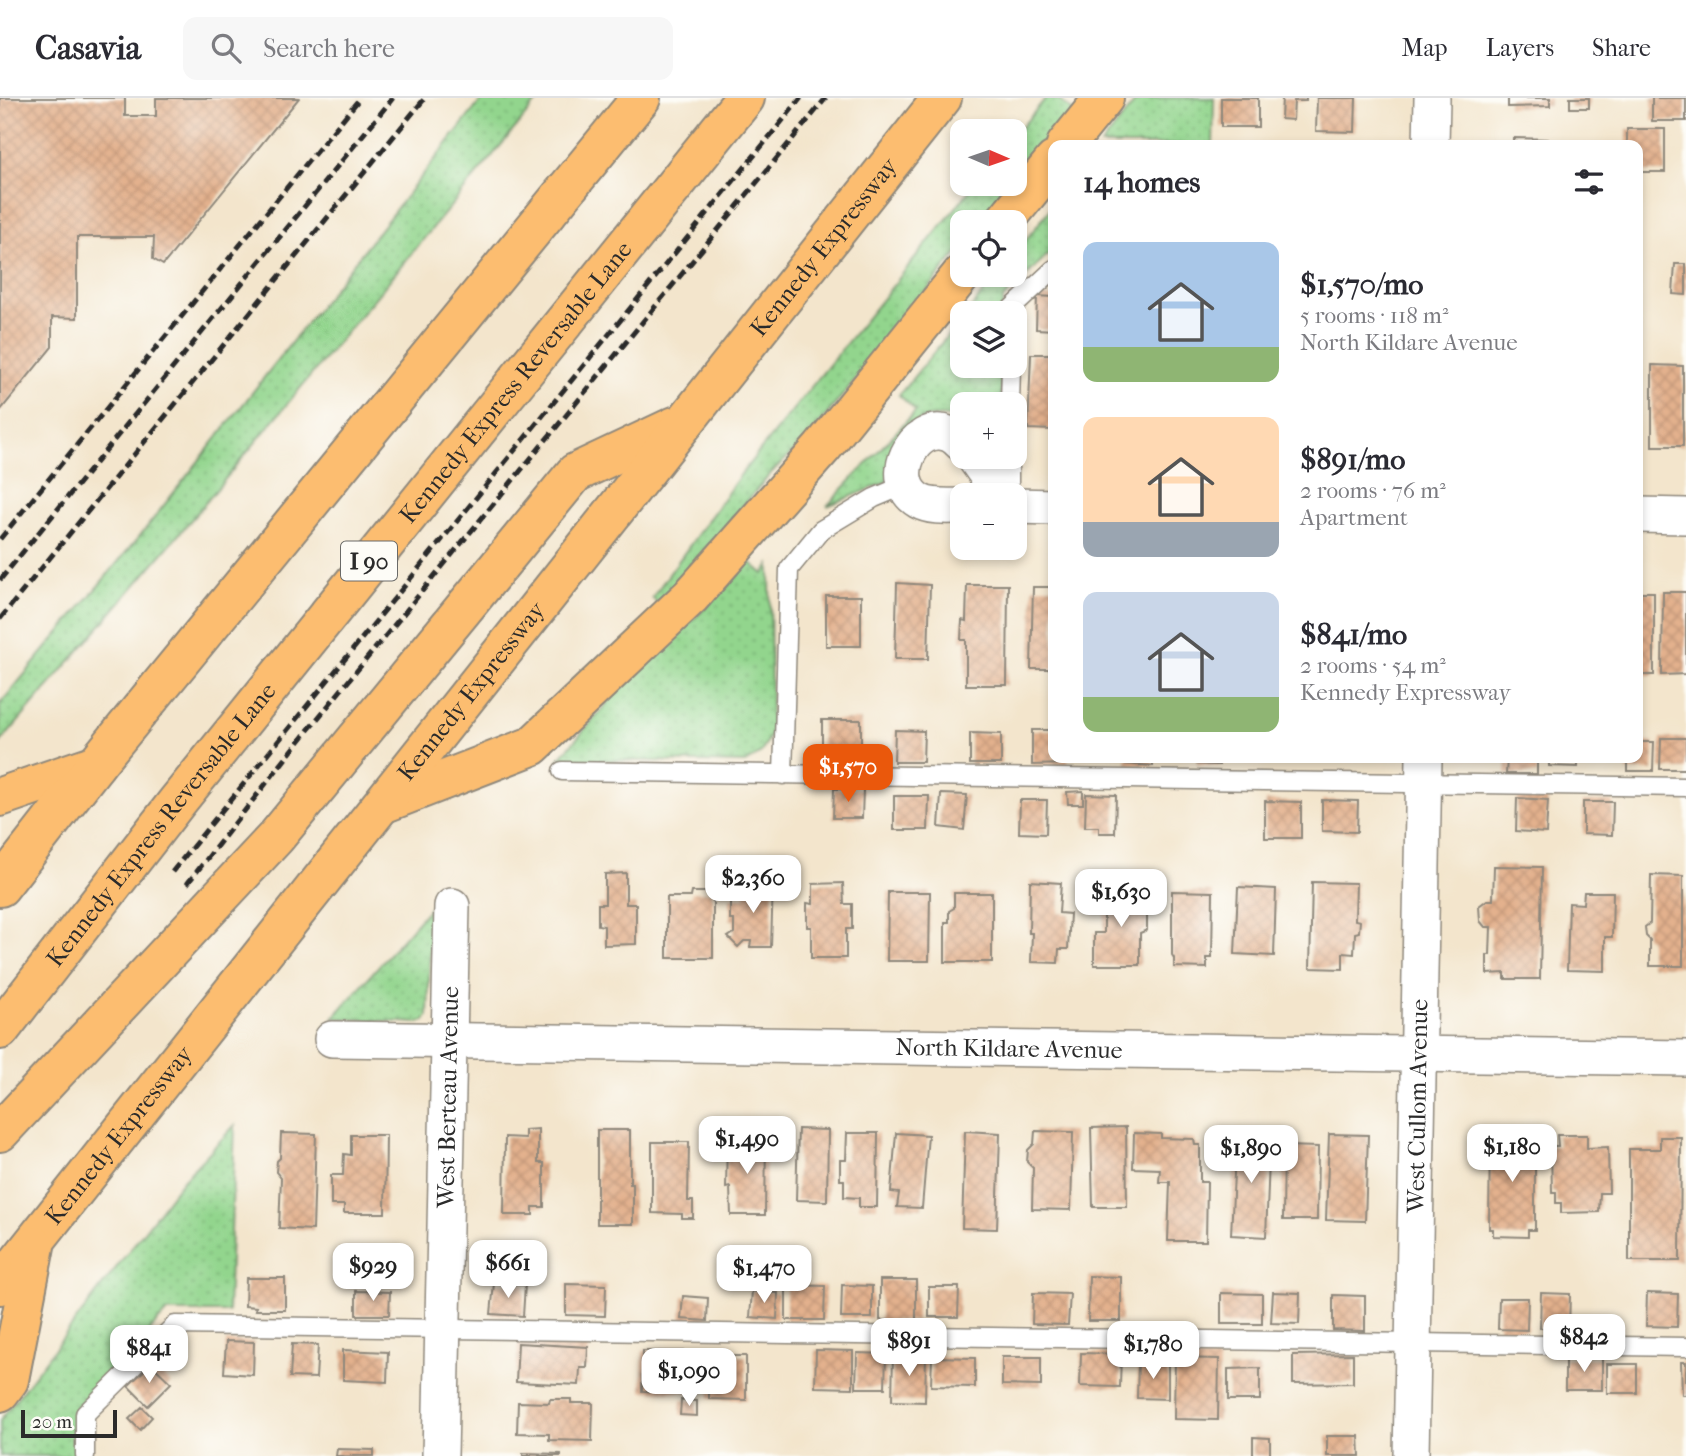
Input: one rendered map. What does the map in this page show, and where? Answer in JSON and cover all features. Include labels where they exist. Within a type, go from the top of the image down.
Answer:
[{"type":"highway","points":[[0,887],[96,764],[641,98]]},
{"type":"highway","name":"Kennedy Express Reversable Lane","points":[[0,1030],[177,802],[745,98]]},
{"type":"highway","name":"Kennedy Expressway","points":[[0,1285],[942,98]]},
{"type":"highway","points":[[1070,140],[1104,98]]},
{"type":"highway","points":[[1014,210],[1048,168]]},
{"type":"highway","points":[[385,803],[532,746],[691,596],[822,448],[952,287]]},
{"type":"highway","points":[[0,1132],[276,836],[575,473],[682,423]]},
{"type":"highway","points":[[0,797],[96,764]]},
{"type":"highway","points":[[0,1392],[9,1380],[36,1241]]},
{"type":"street","points":[[1431,140],[1432,98]]},
{"type":"street","points":[[950,434],[934,433],[915,443],[905,458],[902,476],[905,485],[919,501],[950,506]]},
{"type":"street","points":[[1027,506],[1048,507]]},
{"type":"street","points":[[1643,515],[1686,516]]},
{"type":"street","name":"West Cullom Avenue","points":[[1411,1456],[1424,771]]},
{"type":"street","name":"West Berteau Avenue","points":[[440,1456],[452,906]]},
{"type":"street","name":"North Kildare Avenue","points":[[332,1039],[1686,1058]]},
{"type":"lane","points":[[1020,301],[1048,275]]},
{"type":"lane","points":[[783,775],[789,569],[821,530],[874,498],[905,485]]},
{"type":"lane","points":[[562,771],[783,775],[1424,771],[1686,787]]},
{"type":"lane","points":[[85,1456],[85,1414],[175,1325],[1686,1347]]},
{"type":"green space","points":[[483,98],[540,98],[202,507],[0,743],[0,704],[143,532]]},
{"type":"green space","points":[[1046,98],[1056,98],[1073,111],[1027,168],[1027,121]]},
{"type":"green space","points":[[1138,98],[1214,98],[1213,140],[1105,140]]},
{"type":"green space","points":[[965,196],[1004,196],[993,210],[954,210]]},
{"type":"green space","points":[[1048,211],[1048,254],[1027,275],[1027,239]]},
{"type":"green space","points":[[950,215],[950,262],[809,437],[772,472],[658,604],[652,598],[741,474]]},
{"type":"green space","points":[[988,287],[1015,287],[1003,301],[977,301]]},
{"type":"green space","points":[[950,333],[950,378],[1001,378],[1001,392],[950,392],[950,417],[924,418],[909,427],[894,443],[893,475],[885,483],[827,506],[916,411],[899,395]]},
{"type":"green space","points":[[750,562],[764,574],[770,565],[771,733],[761,753],[745,763],[559,759],[615,694]]},
{"type":"green space","points":[[431,906],[428,1016],[425,1021],[418,1023],[333,1018]]},
{"type":"green space","points":[[235,1125],[228,1312],[167,1312],[77,1407],[76,1456],[0,1456],[0,1421],[4,1415],[183,1180]]},
{"type":"building","points":[[0,98],[125,98],[125,116],[156,116],[156,98],[299,98],[163,265],[153,259],[154,237],[77,237],[77,318],[52,317],[52,347],[0,411]]},
{"type":"building","points":[[1221,98],[1258,98],[1258,127],[1221,127]]},
{"type":"building","points":[[1282,98],[1306,98],[1306,101],[1294,101],[1293,120],[1281,119]]},
{"type":"building","points":[[1317,98],[1356,98],[1355,132],[1316,131]]},
{"type":"building","points":[[1508,98],[1550,98],[1550,106],[1508,107]]},
{"type":"building","points":[[1570,98],[1589,98],[1589,108],[1570,108]]},
{"type":"building","points":[[1652,98],[1686,98],[1686,121],[1652,121]]},
{"type":"building","points":[[1627,129],[1665,129],[1665,172],[1643,172],[1643,140],[1627,140]]},
{"type":"building","points":[[1513,138],[1548,139],[1548,140]]},
{"type":"building","points":[[1675,264],[1686,264],[1686,295],[1673,294]]},
{"type":"building","points":[[1037,296],[1048,297],[1048,330],[1036,329]]},
{"type":"building","points":[[1031,354],[1048,354],[1048,430],[1028,429]]},
{"type":"building","points":[[1652,365],[1683,366],[1683,446],[1652,446]]},
{"type":"building","points":[[897,583],[930,585],[928,659],[895,659]]},
{"type":"building","points":[[967,585],[1008,585],[1007,685],[966,685],[966,640],[961,640],[962,620],[966,621]]},
{"type":"building","points":[[1033,587],[1048,587],[1048,669],[1031,669]]},
{"type":"building","points":[[1643,592],[1654,592],[1654,675],[1643,675]]},
{"type":"building","points":[[1663,592],[1686,592],[1686,674],[1662,675]]},
{"type":"building","points":[[826,596],[861,596],[861,646],[826,646]]},
{"type":"building","points":[[822,720],[861,720],[861,755],[822,755]]},
{"type":"building","points":[[895,730],[924,731],[923,762],[894,762]]},
{"type":"building","points":[[1032,730],[1048,730],[1048,763],[1068,764],[1032,765]]},
{"type":"building","points":[[970,733],[1001,734],[1001,764],[970,764]]},
{"type":"building","points":[[1661,738],[1686,738],[1686,769],[1660,769]]},
{"type":"building","points":[[1643,742],[1654,742],[1653,771],[1627,771],[1627,763],[1643,763]]},
{"type":"building","points":[[1153,763],[1153,766],[1126,764]]},
{"type":"building","points":[[1219,763],[1219,765],[1197,764]]},
{"type":"building","points":[[1507,763],[1537,763],[1537,774],[1506,774]]},
{"type":"building","points":[[1549,763],[1578,763],[1578,767],[1549,766]]},
{"type":"building","points":[[834,789],[863,789],[862,818],[833,818]]},
{"type":"building","points":[[1083,791],[1083,804],[1068,804],[1067,792]]},
{"type":"building","points":[[941,794],[967,795],[964,830],[939,827]]},
{"type":"building","points":[[1086,794],[1116,795],[1115,833],[1099,833],[1099,827],[1085,827]]},
{"type":"building","points":[[894,796],[929,796],[928,830],[894,830]]},
{"type":"building","points":[[1517,798],[1548,800],[1546,833],[1516,831]]},
{"type":"building","points":[[1020,800],[1047,800],[1046,834],[1019,833]]},
{"type":"building","points":[[1322,800],[1358,801],[1357,832],[1322,831]]},
{"type":"building","points":[[1265,801],[1301,802],[1301,838],[1265,838]]},
{"type":"building","points":[[1583,802],[1613,802],[1612,835],[1583,834]]},
{"type":"building","points":[[1494,866],[1542,867],[1540,979],[1505,979],[1505,973],[1487,974],[1491,927],[1485,927],[1480,921],[1479,906],[1487,900],[1493,900]]},
{"type":"building","points":[[626,873],[626,904],[636,904],[636,944],[604,945],[604,926],[598,925],[598,904],[605,904],[605,874]]},
{"type":"building","points":[[1651,875],[1683,876],[1683,966],[1650,966],[1650,940],[1646,936],[1645,927],[1650,923]]},
{"type":"building","points":[[745,881],[773,881],[771,947],[750,947],[751,941],[744,941],[738,947],[728,937],[734,933],[734,920],[730,920],[730,897],[745,898]]},
{"type":"building","points":[[1030,881],[1061,883],[1059,913],[1070,914],[1068,949],[1059,949],[1058,963],[1031,962]]},
{"type":"building","points":[[1312,882],[1356,883],[1355,920],[1360,921],[1359,932],[1355,933],[1354,954],[1343,953],[1343,969],[1310,968]]},
{"type":"building","points":[[843,883],[844,904],[852,904],[852,929],[846,929],[846,958],[811,958],[811,927],[807,927],[807,903],[813,904],[813,884]]},
{"type":"building","points":[[1238,887],[1276,889],[1274,956],[1235,954]]},
{"type":"building","points":[[1142,890],[1142,911],[1147,915],[1147,930],[1140,933],[1140,965],[1094,965],[1094,933],[1104,933],[1104,891]]},
{"type":"building","points":[[1172,891],[1213,892],[1212,958],[1207,958],[1207,968],[1174,967]]},
{"type":"building","points":[[692,892],[711,892],[713,897],[713,958],[667,958],[667,897],[691,897]]},
{"type":"building","points":[[888,892],[930,892],[929,961],[887,961]]},
{"type":"building","points":[[1584,892],[1613,892],[1612,937],[1605,937],[1605,971],[1567,970],[1569,903],[1583,904]]},
{"type":"building","points":[[954,893],[992,893],[992,962],[945,962],[945,922],[949,922],[949,911],[954,908]]},
{"type":"building","points":[[1126,1127],[1127,1207],[1093,1207],[1091,1128]]},
{"type":"building","points":[[538,1129],[538,1163],[544,1163],[544,1207],[533,1207],[533,1215],[504,1215],[505,1137],[525,1138],[525,1130]]},
{"type":"building","points":[[798,1129],[828,1130],[827,1201],[796,1200]]},
{"type":"building","points":[[597,1130],[630,1130],[633,1224],[597,1224]]},
{"type":"building","points":[[965,1131],[1000,1133],[997,1229],[962,1228]]},
{"type":"building","points":[[1035,1131],[1073,1132],[1071,1210],[1032,1209],[1033,1168],[1027,1162],[1028,1150],[1034,1144]]},
{"type":"building","points":[[1236,1132],[1270,1134],[1266,1237],[1231,1235]]},
{"type":"building","points":[[281,1133],[316,1134],[313,1230],[279,1228],[281,1178],[276,1172],[280,1158]]},
{"type":"building","points":[[847,1133],[878,1133],[877,1207],[859,1207],[859,1198],[844,1197],[844,1180],[840,1180],[840,1160],[846,1160]]},
{"type":"building","points":[[896,1133],[928,1135],[922,1208],[897,1207],[899,1193],[891,1192]]},
{"type":"building","points":[[1134,1133],[1161,1134],[1161,1138],[1194,1139],[1195,1145],[1200,1145],[1200,1182],[1207,1182],[1206,1241],[1168,1241],[1170,1182],[1159,1182],[1160,1169],[1133,1168]]},
{"type":"building","points":[[1490,1133],[1535,1133],[1535,1230],[1528,1230],[1528,1237],[1493,1236],[1493,1229],[1489,1229]]},
{"type":"building","points":[[1329,1134],[1368,1135],[1365,1221],[1326,1220]]},
{"type":"building","points":[[351,1135],[386,1135],[385,1213],[344,1213],[344,1205],[331,1205],[331,1175],[343,1175],[344,1154],[351,1155]]},
{"type":"building","points":[[1557,1135],[1587,1135],[1587,1148],[1608,1147],[1609,1193],[1600,1193],[1599,1212],[1561,1213],[1561,1203],[1556,1203],[1556,1192],[1552,1192],[1551,1146],[1558,1146]]},
{"type":"building","points":[[1660,1137],[1681,1137],[1680,1261],[1629,1261],[1629,1149],[1660,1149]]},
{"type":"building","points":[[727,1139],[766,1139],[765,1215],[731,1215],[730,1187],[726,1188]]},
{"type":"building","points":[[652,1142],[689,1142],[688,1201],[693,1201],[693,1218],[682,1218],[682,1214],[652,1213]]},
{"type":"building","points":[[1284,1146],[1318,1147],[1317,1220],[1283,1220]]},
{"type":"building","points":[[1089,1276],[1121,1277],[1121,1321],[1088,1321]]},
{"type":"building","points":[[246,1278],[285,1278],[285,1310],[255,1310],[256,1307],[245,1306]]},
{"type":"building","points":[[880,1280],[916,1280],[916,1321],[880,1320]]},
{"type":"building","points":[[494,1283],[525,1285],[523,1316],[491,1314]]},
{"type":"building","points":[[566,1284],[606,1285],[605,1316],[566,1315]]},
{"type":"building","points":[[786,1285],[825,1286],[824,1320],[786,1320]]},
{"type":"building","points":[[842,1285],[872,1286],[872,1318],[841,1318]]},
{"type":"building","points":[[929,1287],[959,1287],[958,1317],[929,1317]]},
{"type":"building","points":[[356,1291],[390,1292],[389,1315],[356,1315]]},
{"type":"building","points":[[752,1291],[778,1293],[777,1319],[750,1317]]},
{"type":"building","points":[[1273,1292],[1300,1293],[1299,1324],[1271,1323]]},
{"type":"building","points":[[1033,1293],[1070,1294],[1068,1325],[1032,1324]]},
{"type":"building","points":[[1221,1293],[1262,1294],[1262,1324],[1221,1324]]},
{"type":"building","points":[[1541,1293],[1570,1294],[1569,1329],[1540,1328]]},
{"type":"building","points":[[1647,1293],[1678,1294],[1677,1327],[1646,1326]]},
{"type":"building","points":[[1333,1295],[1365,1296],[1365,1331],[1333,1330]]},
{"type":"building","points":[[683,1296],[708,1298],[707,1321],[681,1319]]},
{"type":"building","points":[[1499,1298],[1528,1298],[1527,1330],[1498,1329]]},
{"type":"building","points":[[226,1341],[254,1342],[253,1375],[224,1373]]},
{"type":"building","points":[[518,1343],[588,1347],[587,1368],[580,1368],[579,1385],[516,1382]]},
{"type":"building","points":[[292,1344],[318,1345],[316,1378],[290,1377]]},
{"type":"building","points":[[343,1350],[388,1352],[387,1382],[343,1380]]},
{"type":"building","points":[[816,1350],[853,1351],[853,1388],[815,1387]]},
{"type":"building","points":[[643,1351],[692,1351],[691,1392],[642,1391]]},
{"type":"building","points":[[857,1353],[886,1354],[885,1388],[856,1388]]},
{"type":"building","points":[[1081,1353],[1121,1354],[1120,1387],[1080,1386]]},
{"type":"building","points":[[893,1354],[926,1354],[925,1402],[892,1401]]},
{"type":"building","points":[[1353,1354],[1353,1383],[1293,1384],[1293,1355]]},
{"type":"building","points":[[709,1356],[746,1356],[746,1400],[709,1399]]},
{"type":"building","points":[[932,1357],[975,1358],[975,1387],[931,1386]]},
{"type":"building","points":[[1002,1357],[1041,1357],[1041,1386],[1002,1385]]},
{"type":"building","points":[[1175,1358],[1219,1359],[1218,1420],[1174,1419]]},
{"type":"building","points":[[1565,1358],[1602,1358],[1602,1390],[1565,1390]]},
{"type":"building","points":[[1681,1362],[1686,1362],[1686,1395],[1682,1395]]},
{"type":"building","points":[[1138,1363],[1168,1363],[1168,1399],[1137,1398]]},
{"type":"building","points":[[151,1364],[171,1383],[148,1406],[128,1386]]},
{"type":"building","points":[[1607,1364],[1637,1364],[1637,1393],[1607,1393]]},
{"type":"building","points":[[1260,1368],[1260,1400],[1228,1400],[1228,1369]]},
{"type":"building","points":[[550,1399],[593,1403],[592,1441],[549,1440],[549,1434],[517,1433],[518,1402],[549,1403]]},
{"type":"building","points":[[681,1400],[697,1401],[697,1416],[680,1415]]},
{"type":"building","points":[[142,1407],[152,1417],[140,1430],[129,1419]]},
{"type":"building","points":[[1327,1436],[1359,1436],[1360,1456],[1327,1456]]},
{"type":"building","points":[[1253,1437],[1270,1438],[1270,1456],[1253,1456]]},
{"type":"building","points":[[337,1449],[374,1450],[374,1456],[336,1456]]},
{"type":"building","points":[[523,1453],[561,1454],[561,1456],[523,1456]]},
{"type":"railway","points":[[0,539],[360,98]]},
{"type":"railway","points":[[0,580],[393,98]]},
{"type":"railway","points":[[0,619],[425,98]]},
{"type":"railway","points":[[172,872],[801,98]]},
{"type":"railway","points":[[187,884],[305,734],[826,98]]}]
